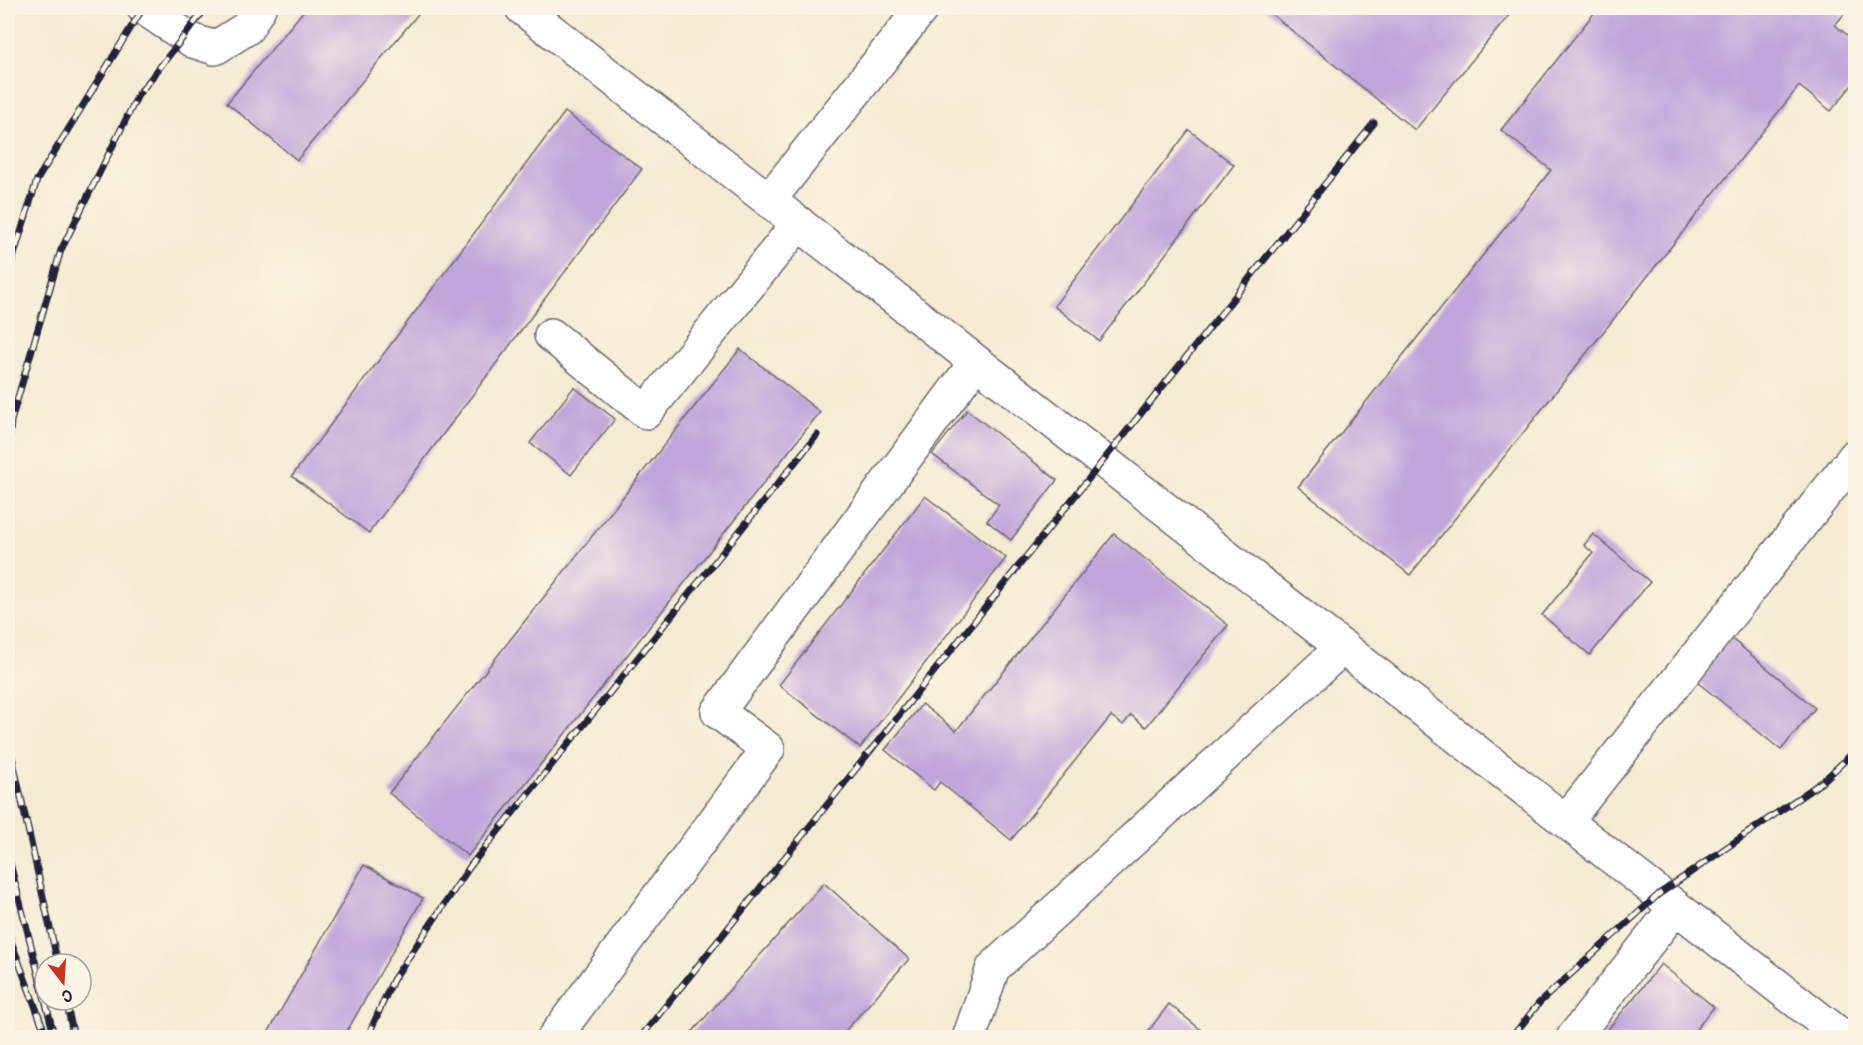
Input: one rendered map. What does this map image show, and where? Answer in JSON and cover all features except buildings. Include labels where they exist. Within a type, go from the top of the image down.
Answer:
[{"type":"lane","points":[[144,8],[193,41],[215,48],[247,28],[259,8]]},
{"type":"lane","points":[[522,8],[1844,1038]]},
{"type":"lane","points":[[769,200],[922,8]]},
{"type":"lane","points":[[551,335],[646,412],[799,223]]},
{"type":"lane","points":[[554,1038],[768,749],[718,712],[976,362]]},
{"type":"lane","points":[[1566,821],[1856,455]]},
{"type":"lane","points":[[969,1038],[993,968],[1343,647]]},
{"type":"lane","points":[[1573,1038],[1676,907]]},
{"type":"railway","points":[[8,274],[37,180],[143,8]]},
{"type":"railway","points":[[8,456],[11,421],[61,250],[138,95],[206,8]]},
{"type":"railway","points":[[640,1038],[1374,123]]},
{"type":"railway","points":[[367,1038],[393,980],[471,865],[817,435]]},
{"type":"railway","points":[[8,739],[55,952]]},
{"type":"railway","points":[[1511,1038],[1540,1002],[1659,894],[1822,782],[1856,750]]},
{"type":"railway","points":[[8,855],[33,953]]},
{"type":"railway","points":[[8,933],[47,1038]]},
{"type":"railway","points":[[48,1012],[54,1035]]},
{"type":"railway","points":[[69,1012],[74,1038]]}]
